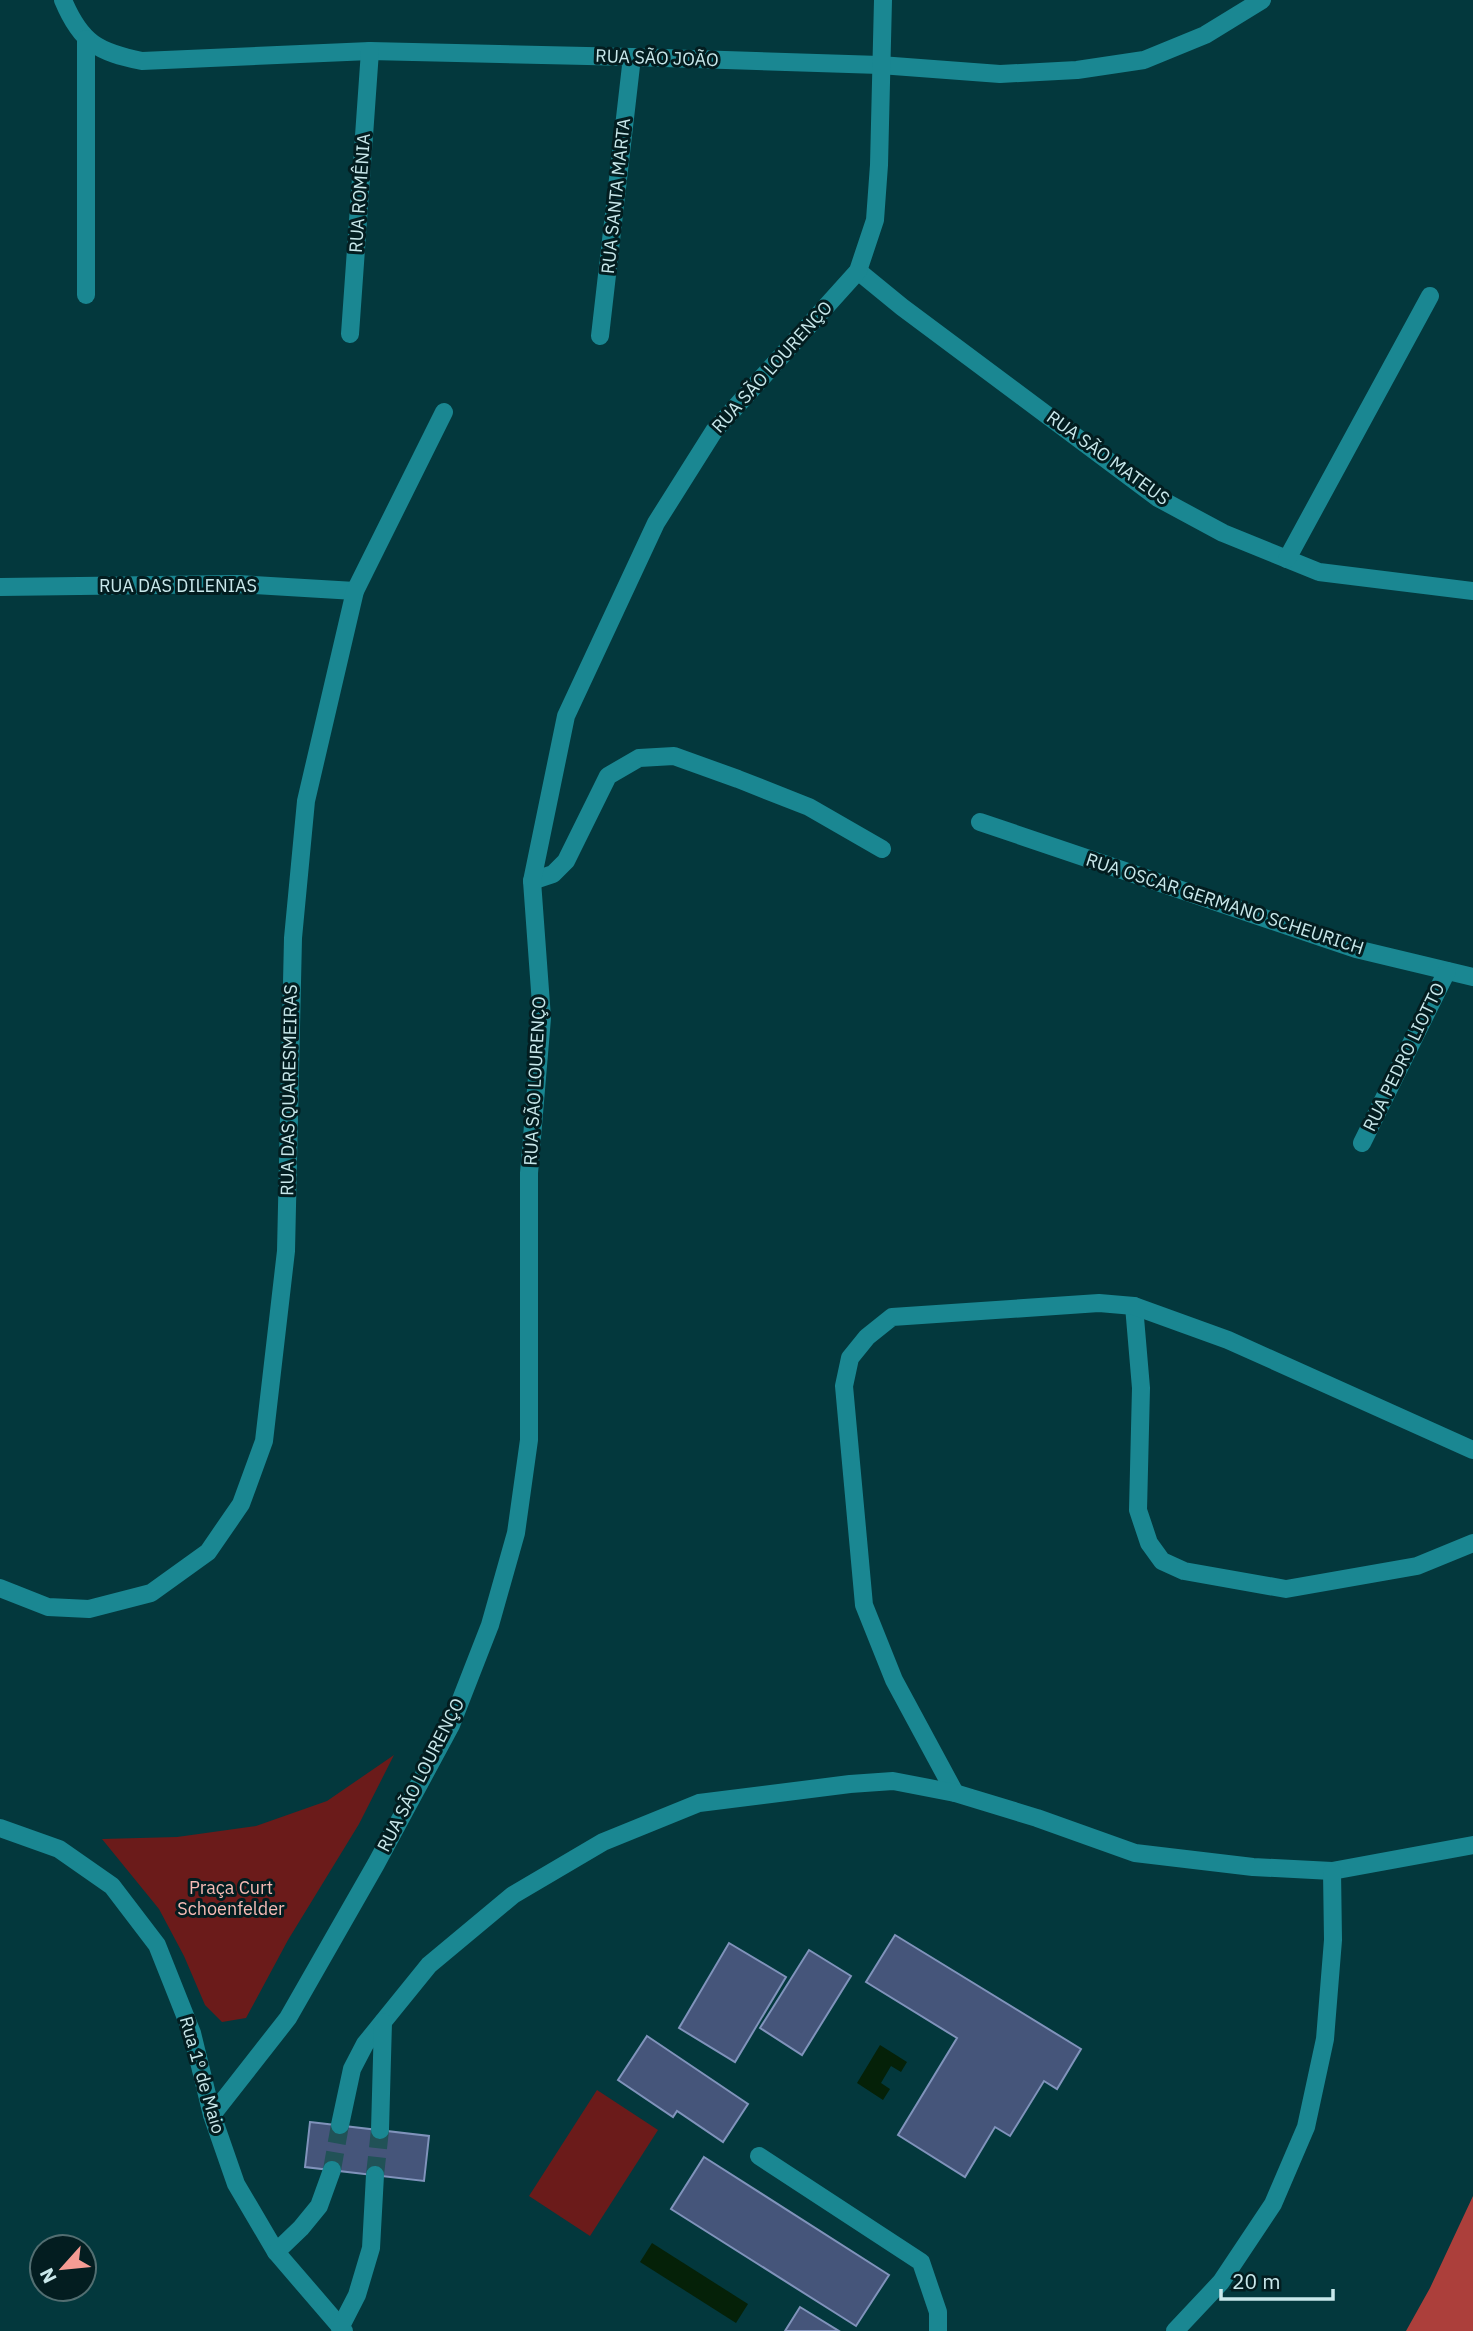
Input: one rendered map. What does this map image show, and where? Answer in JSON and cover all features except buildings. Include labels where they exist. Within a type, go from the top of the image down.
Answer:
[{"type":"street","points":[[63,0],[86,39],[86,295]]},
{"type":"street","name":"RUA SÃO LOURENÇO","points":[[212,2115],[288,2018],[376,1864],[451,1725],[490,1625],[516,1533],[528,1440],[529,1172],[542,1018],[532,881],[566,716],[656,523],[714,431],[858,271],[875,220],[883,0]]},
{"type":"street","name":"RUA SÃO JOÃO","points":[[86,39],[111,54],[142,61],[370,51],[880,65],[1000,74],[1077,70],[1144,60],[1205,35],[1262,0]]},
{"type":"street","name":"RUA ROMÊNIA","points":[[350,334],[370,51]]},
{"type":"street","name":"RUA SANTA MARTA","points":[[600,336],[632,57]]},
{"type":"street","name":"RUA SÃO MATEUS","points":[[858,271],[902,307],[1158,498],[1223,533],[1319,572],[1473,591]]},
{"type":"street","points":[[1287,559],[1430,296]]},
{"type":"street","name":"RUA DAS QUARESMEIRAS","points":[[0,1588],[48,1607],[89,1609],[151,1593],[208,1552],[241,1504],[264,1441],[286,1251],[293,938],[306,801],[355,590],[444,412]]},
{"type":"street","name":"RUA DAS DILENIAS","points":[[0,587],[237,584],[355,590]]},
{"type":"street","points":[[532,881],[553,874],[566,862],[608,776],[639,758],[674,756],[738,779],[809,807],[882,849]]},
{"type":"street","name":"RUA OSCAR GERMANO SCHEURICH","points":[[980,822],[1356,949],[1473,977]]},
{"type":"street","name":"RUA PEDRO LIOTTO","points":[[1362,1143],[1447,971]]},
{"type":"street","points":[[955,1793],[894,1680],[864,1605],[844,1386],[850,1358],[867,1337],[892,1317],[1087,1303],[1134,1306],[1228,1340],[1473,1450]]},
{"type":"street","points":[[1134,1306],[1141,1388],[1138,1510],[1149,1544],[1162,1561],[1184,1571],[1286,1589],[1417,1566],[1473,1543]]},
{"type":"street","points":[[340,2125],[352,2069],[365,2044],[429,1965],[513,1895],[603,1842],[699,1803],[893,1781],[955,1793],[1037,1818],[1135,1853],[1253,1867],[1332,1871],[1473,1845]]},
{"type":"street","name":"Rua 1º de Maio","points":[[0,1828],[59,1849],[112,1886],[156,1945],[192,2033],[212,2115],[236,2184],[276,2252],[342,2329]]},
{"type":"street","points":[[1175,2331],[1221,2282],[1273,2204],[1306,2127],[1325,2039],[1333,1940],[1332,1871]]},
{"type":"street","points":[[380,2130],[383,2022]]},
{"type":"street","points":[[760,2156],[921,2262],[938,2312],[938,2331]]},
{"type":"street","points":[[276,2252],[320,2206],[332,2170]]},
{"type":"street","points":[[342,2329],[357,2295],[371,2248],[374,2175]]},
{"type":"green space","name":"Praça Curt Schoenfelder","points":[[394,1755],[359,1824],[288,1940],[246,2018],[222,2022],[205,2005],[184,1956],[159,1909],[102,1839],[177,1837],[256,1826],[327,1801]]},
{"type":"green space","points":[[597,2090],[658,2130],[590,2236],[529,2196]]},
{"type":"shaded area","points":[[880,2045],[907,2062],[901,2072],[891,2066],[881,2083],[890,2089],[883,2100],[857,2083]]},
{"type":"shaded area","points":[[1473,2196],[1473,2331],[1406,2331],[1430,2288]]},
{"type":"shaded area","points":[[652,2243],[748,2304],[736,2323],[640,2262]]},
{"type":"tunnel","points":[[332,2170],[340,2125]]},
{"type":"tunnel","points":[[375,2175],[380,2130]]}]
